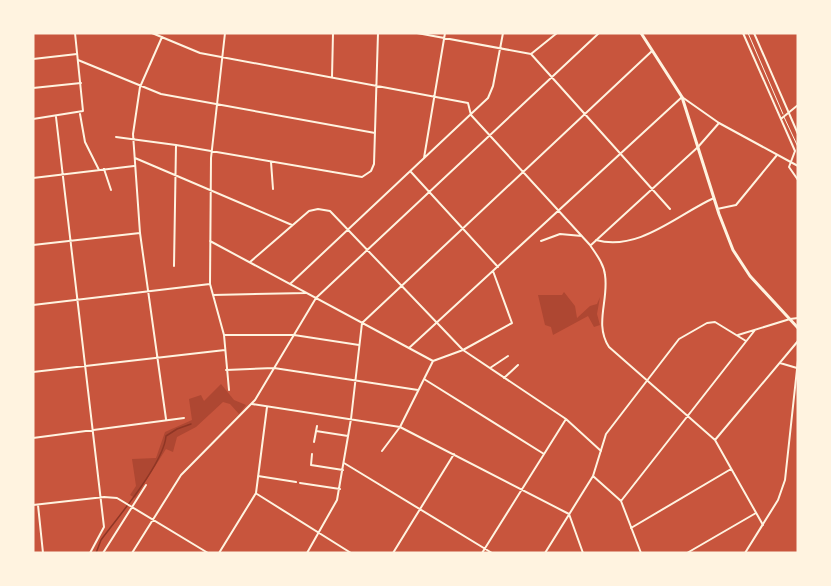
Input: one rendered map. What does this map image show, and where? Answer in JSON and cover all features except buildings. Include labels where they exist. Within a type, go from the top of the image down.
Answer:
[{"type":"main road","points":[[641,33],[682,97],[717,209],[740,261],[798,328]]},
{"type":"street","points":[[75,33],[84,110],[81,114],[86,142],[111,190]]},
{"type":"street","points":[[152,33],[195,51],[222,57],[466,101],[470,105],[471,115],[590,245],[605,272],[602,324],[604,338],[613,351],[715,441],[763,525]]},
{"type":"street","points":[[225,33],[212,151],[210,284],[224,335],[229,390]]},
{"type":"street","points":[[332,77],[333,33]]},
{"type":"street","points":[[116,137],[212,151],[352,178],[366,176],[373,167],[378,33]]},
{"type":"street","points":[[417,33],[531,54],[550,78],[670,209]]},
{"type":"street","points":[[424,158],[445,33]]},
{"type":"street","points":[[290,284],[490,95],[503,33]]},
{"type":"street","points":[[531,54],[556,33]]},
{"type":"street","points":[[132,553],[181,475],[252,404],[316,298],[599,33]]},
{"type":"street","points":[[743,33],[783,118],[795,151],[789,167],[798,180]]},
{"type":"street","points":[[754,33],[798,134]]},
{"type":"street","points":[[162,37],[140,87],[134,139],[140,233],[166,419]]},
{"type":"street","points":[[307,553],[334,509],[340,489],[362,323],[652,51]]},
{"type":"street","points":[[33,59],[77,54]]},
{"type":"street","points":[[78,60],[161,94],[375,133]]},
{"type":"street","points":[[33,88],[81,83]]},
{"type":"street","points":[[409,348],[682,97],[719,123],[798,166]]},
{"type":"street","points":[[783,118],[798,105]]},
{"type":"street","points":[[33,119],[81,114]]},
{"type":"street","points":[[56,117],[104,527],[90,553]]},
{"type":"street","points":[[590,245],[698,147],[719,123]]},
{"type":"street","points":[[174,267],[176,145]]},
{"type":"street","points":[[717,209],[736,204],[777,155]]},
{"type":"street","points":[[135,158],[293,225]]},
{"type":"street","points":[[271,162],[273,189]]},
{"type":"street","points":[[33,178],[135,166]]},
{"type":"street","points":[[410,171],[498,267]]},
{"type":"street","points":[[596,240],[614,243],[656,230],[714,198]]},
{"type":"street","points":[[250,262],[313,209],[326,209],[368,249],[463,350],[566,418],[601,451]]},
{"type":"street","points":[[33,245],[140,233]]},
{"type":"street","points":[[541,241],[560,234],[582,236]]},
{"type":"street","points":[[210,241],[433,361]]},
{"type":"street","points":[[382,451],[400,427],[433,361],[463,350],[512,323],[493,271]]},
{"type":"street","points":[[33,305],[210,284]]},
{"type":"street","points":[[213,295],[306,293]]},
{"type":"street","points":[[738,335],[798,318]]},
{"type":"street","points":[[544,553],[593,476],[606,434],[679,339],[704,324],[719,323],[746,341]]},
{"type":"street","points":[[621,501],[754,330]]},
{"type":"street","points":[[224,335],[294,335],[359,345]]},
{"type":"street","points":[[715,441],[798,341]]},
{"type":"street","points":[[33,372],[225,350]]},
{"type":"street","points":[[490,368],[508,356]]},
{"type":"street","points":[[745,552],[778,500],[786,480],[798,360]]},
{"type":"street","points":[[780,363],[797,368]]},
{"type":"street","points":[[504,378],[518,365]]},
{"type":"street","points":[[226,370],[274,368],[418,390]]},
{"type":"street","points":[[424,379],[544,454]]},
{"type":"street","points":[[252,404],[400,427],[569,514],[583,553]]},
{"type":"street","points":[[219,553],[256,493],[267,407]]},
{"type":"street","points":[[33,438],[184,418]]},
{"type":"street","points":[[482,553],[566,418]]},
{"type":"street","points":[[314,442],[317,426]]},
{"type":"street","points":[[316,431],[348,436]]},
{"type":"street","points":[[312,454],[310,465],[343,470]]},
{"type":"street","points":[[393,553],[454,454]]},
{"type":"street","points":[[344,463],[492,553]]},
{"type":"street","points":[[631,528],[731,469]]},
{"type":"street","points":[[258,476],[340,489]]},
{"type":"street","points":[[593,476],[621,501],[641,553]]},
{"type":"street","points":[[103,553],[129,504],[146,485]]},
{"type":"street","points":[[256,493],[351,553]]},
{"type":"street","points":[[33,505],[112,497],[129,504],[208,553]]},
{"type":"street","points":[[38,504],[44,553]]},
{"type":"street","points":[[687,553],[756,513]]},
{"type":"lane","points":[[748,33],[783,118],[798,147]]},
{"type":"shaded area","points":[[564,292],[575,306],[577,318],[590,306],[597,304],[600,297],[597,314],[600,325],[594,327],[588,316],[553,335],[551,327],[545,325],[538,295],[562,295]]},
{"type":"shaded area","points":[[221,384],[234,400],[246,405],[239,414],[230,404],[223,402],[196,427],[177,437],[173,452],[166,449],[135,498],[130,495],[136,486],[132,459],[156,458],[165,432],[192,420],[189,399],[201,395],[204,401]]},
{"type":"waterway","points":[[96,553],[101,540],[149,475],[166,436],[191,424]]}]
